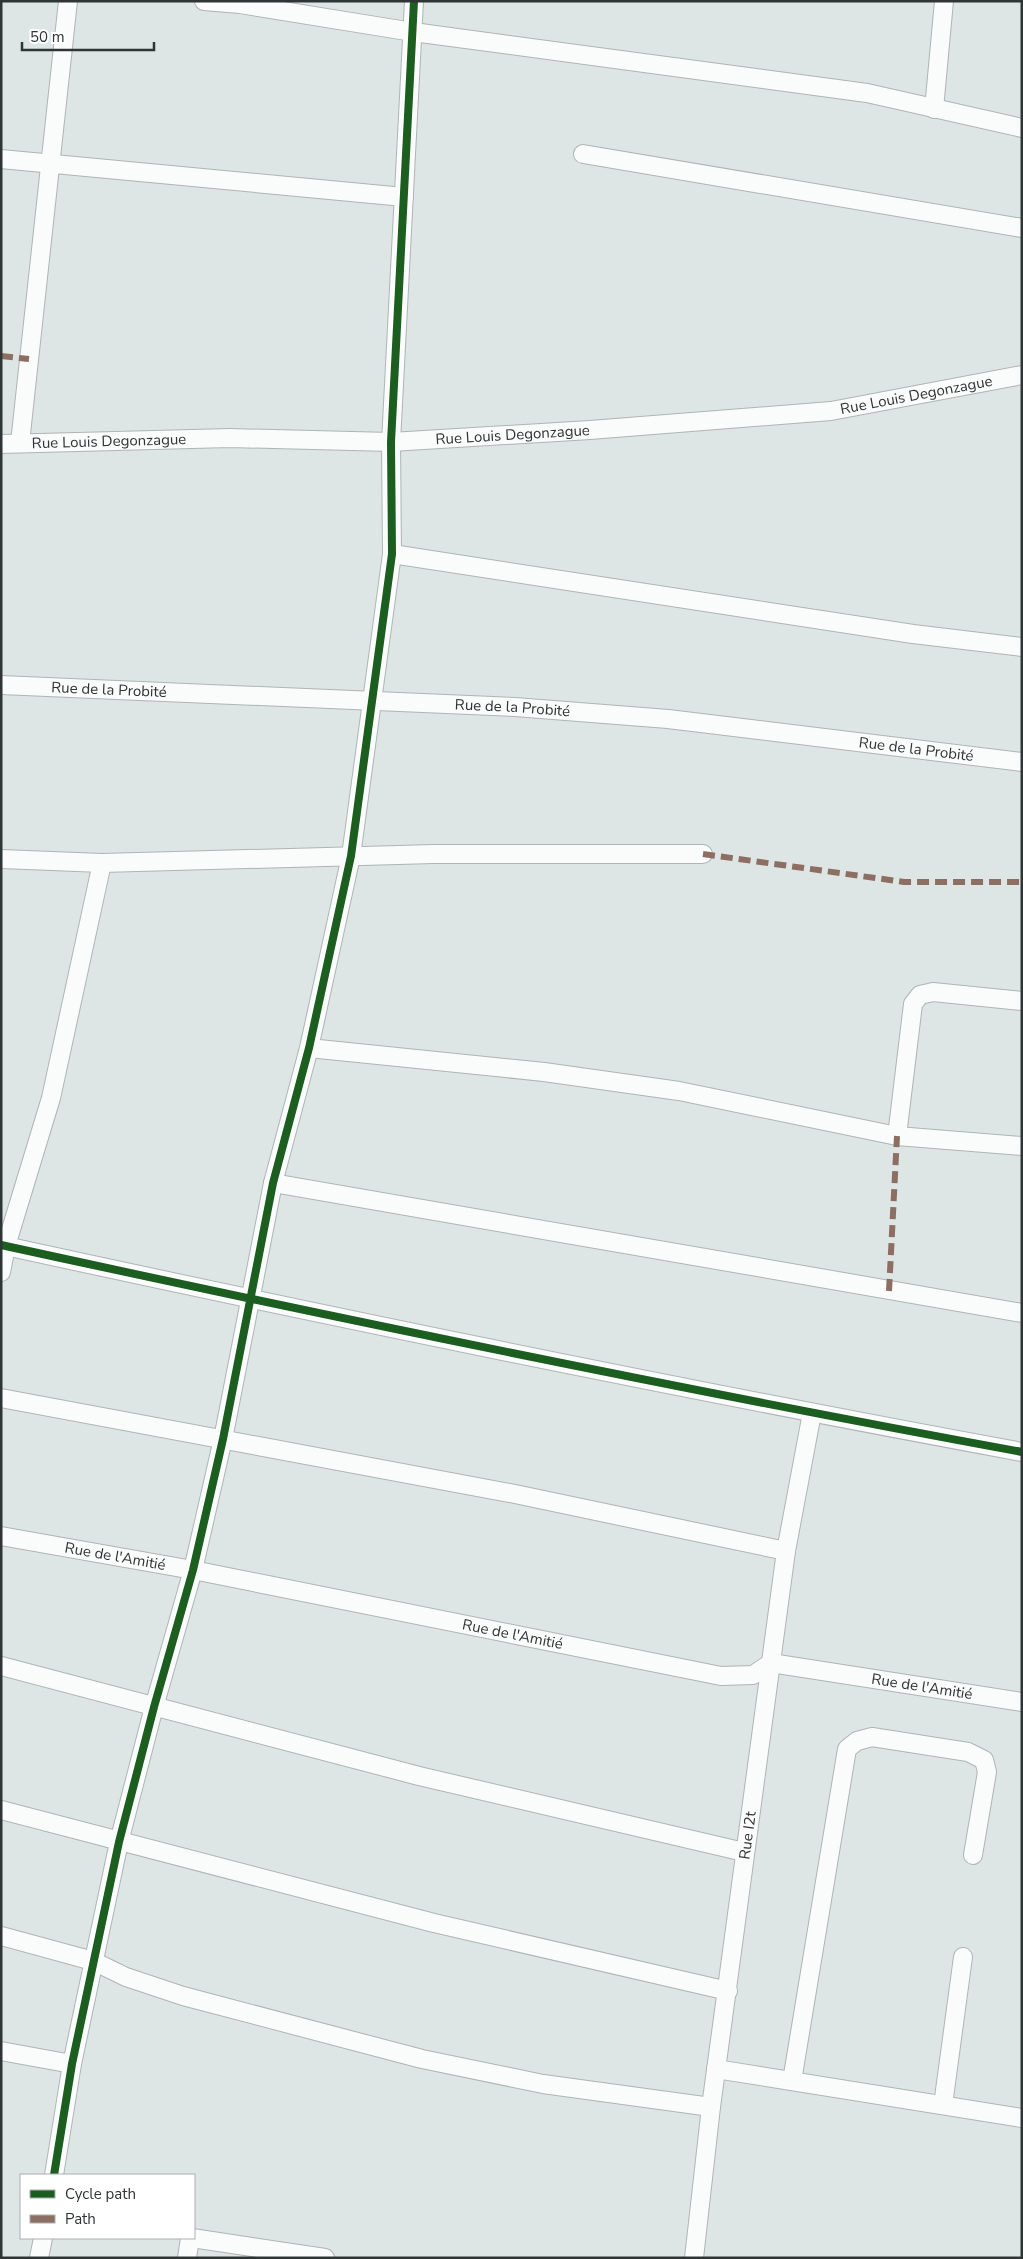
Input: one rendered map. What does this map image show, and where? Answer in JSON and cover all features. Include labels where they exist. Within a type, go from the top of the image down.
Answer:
[{"type":"street","points":[[20,444],[68,1]]},
{"type":"street","points":[[204,1],[240,3],[413,32],[867,94],[1022,128]]},
{"type":"street","points":[[54,2174],[72,2064],[119,1842],[154,1707],[193,1570],[223,1439],[273,1183],[308,1048],[351,856],[392,554],[391,442],[414,1]]},
{"type":"street","points":[[934,109],[944,1]]},
{"type":"street","points":[[584,154],[1022,228]]},
{"type":"street","points":[[1,159],[404,197]]},
{"type":"street","name":"Rue Louis Degonzague","points":[[1,444],[230,438],[391,442],[794,415],[850,408],[1022,375]]},
{"type":"street","points":[[392,554],[913,634],[1022,647]]},
{"type":"street","name":"Rue de la Probité","points":[[1,685],[516,707],[668,719],[1022,762]]},
{"type":"street","points":[[1,859],[102,863],[351,856],[703,854]]},
{"type":"street","points":[[1,1272],[4,1246],[51,1098],[102,863]]},
{"type":"street","points":[[897,1136],[913,1004],[920,995],[932,992],[1022,1001]]},
{"type":"street","points":[[308,1048],[544,1072],[670,1090],[897,1136],[1022,1146]]},
{"type":"street","points":[[273,1183],[1022,1314]]},
{"type":"street","points":[[4,1246],[249,1299],[812,1413],[1022,1452]]},
{"type":"street","points":[[1,1398],[515,1494],[786,1551]]},
{"type":"street","name":"Rue I2t","points":[[694,2258],[711,2107],[728,1990],[744,1852],[786,1551],[812,1413]]},
{"type":"street","name":"Rue de l'Amitié","points":[[1,1536],[193,1570],[721,1676],[753,1676],[771,1663],[1022,1702]]},
{"type":"street","points":[[1,1666],[419,1776],[744,1852]]},
{"type":"street","points":[[792,2081],[848,1749],[857,1741],[872,1737],[968,1752],[984,1760],[987,1772],[974,1855]]},
{"type":"street","points":[[1,1810],[434,1923],[728,1990]]},
{"type":"street","points":[[1,1936],[93,1961],[126,1977],[183,1996],[422,2059],[543,2084],[711,2107]]},
{"type":"street","points":[[942,2105],[963,1957]]},
{"type":"street","points":[[1,2050],[72,2064]]},
{"type":"street","points":[[716,2069],[1022,2118]]},
{"type":"street","points":[[39,2258],[43,2239]]},
{"type":"street","points":[[187,2258],[191,2239]]},
{"type":"street","points":[[195,2239],[326,2258]]},
{"type":"marked path","points":[[1,356],[29,359]]},
{"type":"marked path","points":[[703,854],[904,882],[1022,882]]},
{"type":"marked path","points":[[889,1291],[897,1136]]},
{"type":"cycle path","points":[[54,2174],[72,2064],[119,1842],[154,1707],[193,1570],[223,1439],[273,1183],[309,1048],[351,856],[392,554],[391,442],[414,1]]},
{"type":"cycle path","points":[[1,1245],[510,1353],[1022,1452]]}]
